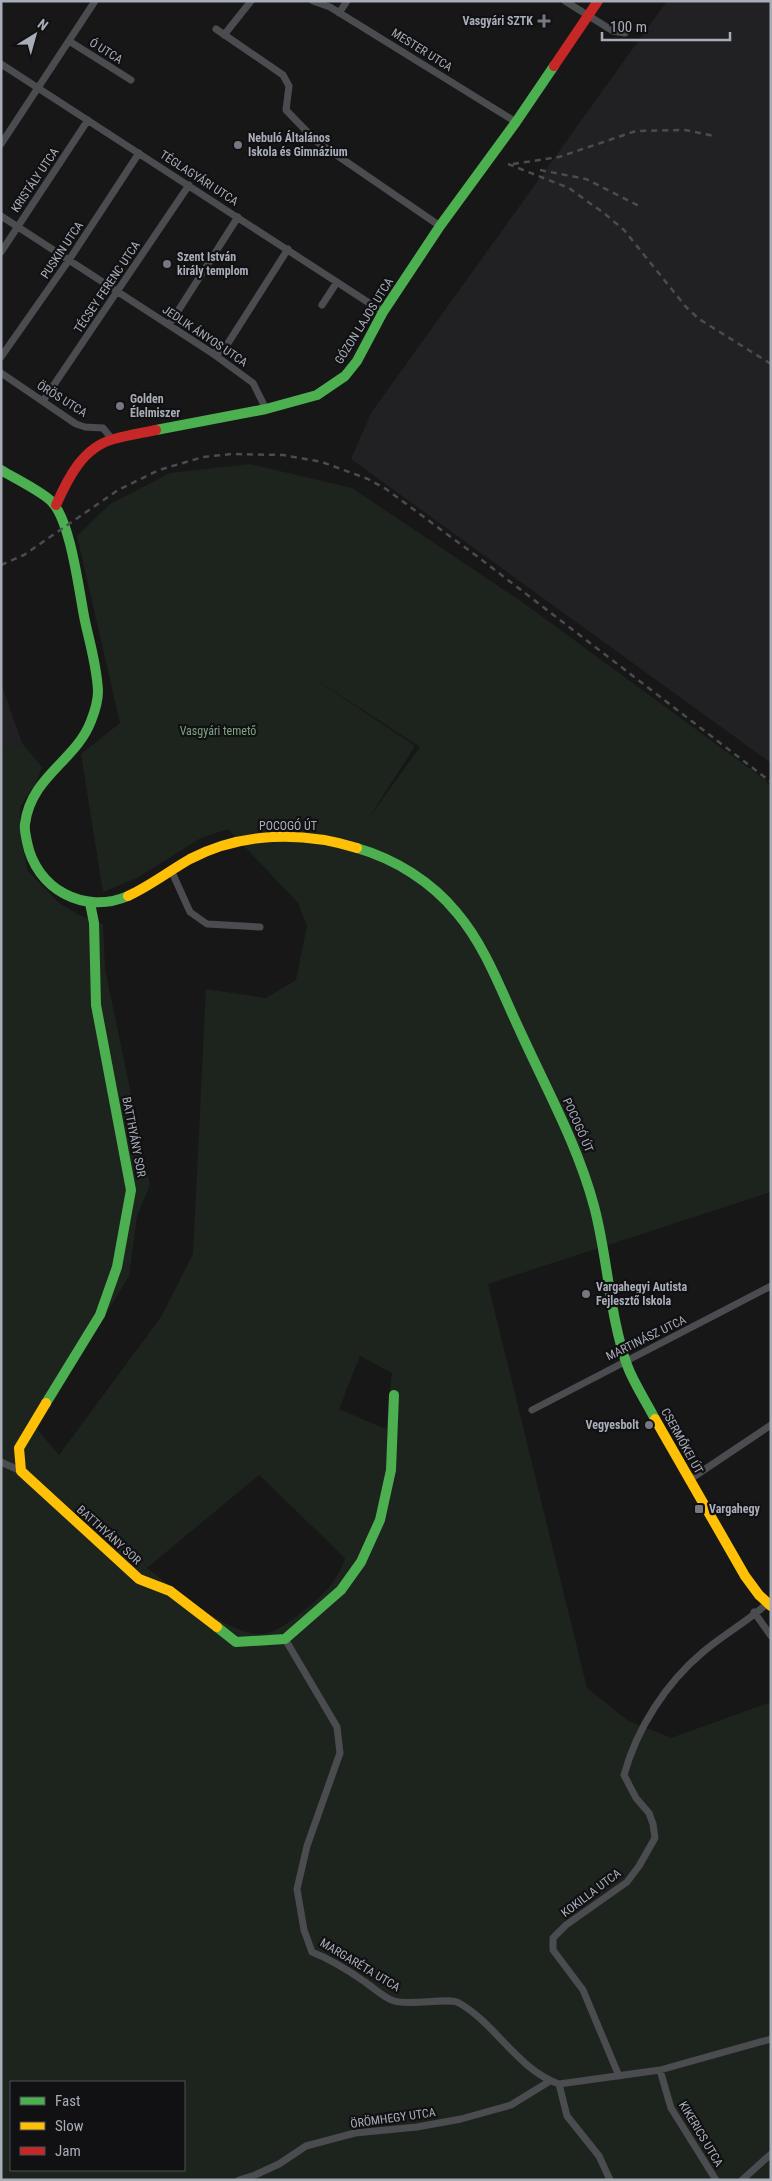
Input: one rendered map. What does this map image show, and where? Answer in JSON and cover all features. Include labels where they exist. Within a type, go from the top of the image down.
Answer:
[{"type":"street","points":[[1,144],[95,1]]},
{"type":"street","points":[[224,35],[251,1]]},
{"type":"street","name":"MESTER UTCA","points":[[313,1],[339,13],[516,122]]},
{"type":"street","points":[[339,13],[347,1]]},
{"type":"street","points":[[565,1],[613,31],[625,33]]},
{"type":"street","name":"GÓZON LAJOS UTCA","points":[[56,505],[70,475],[81,458],[112,438],[266,409],[317,395],[330,388],[345,376],[357,361],[383,312],[440,226],[516,122],[598,1]]},
{"type":"street","points":[[216,29],[283,75],[289,86],[286,110],[316,141],[440,226]]},
{"type":"street","name":"Ó UTCA","points":[[69,41],[130,80]]},
{"type":"street","name":"TÉGLAGYÁRI UTCA","points":[[1,64],[383,312]]},
{"type":"street","name":"KRISTÁLY UTCA","points":[[1,252],[88,120]]},
{"type":"street","name":"PUSKIN UTCA","points":[[1,357],[69,260],[139,153]]},
{"type":"street","name":"TÉCSEY FERENC UTCA","points":[[43,402],[189,185]]},
{"type":"street","name":"JEDLIK ÁNYOS UTCA","points":[[1,216],[212,353],[253,383],[266,409]]},
{"type":"street","points":[[169,325],[238,217]]},
{"type":"street","points":[[212,353],[223,351],[288,249]]},
{"type":"street","points":[[322,305],[337,282]]},
{"type":"street","name":"ÖRÖS UTCA","points":[[1,373],[76,424],[85,427],[102,428],[112,438]]},
{"type":"street","points":[[1,470],[56,505]]},
{"type":"street","name":"POCOGÓ ÚT","points":[[56,505],[65,528],[78,586],[93,660],[97,701],[85,734],[46,776],[27,807],[25,827],[27,844],[33,860],[44,878],[67,896],[90,903],[114,901],[200,854],[241,840],[266,836],[323,838],[342,842],[394,862],[418,878],[444,899],[466,925],[484,954],[583,1167],[595,1209],[606,1272]]},
{"type":"street","points":[[171,870],[184,895],[190,912],[207,924],[260,926]]},
{"type":"street","name":"BATTHYÁNY SOR","points":[[21,1471],[19,1448],[100,1315],[117,1266],[131,1190],[96,1004],[94,923],[90,903]]},
{"type":"street","name":"CSERMŐKEI ÚT","points":[[606,1272],[620,1341],[638,1388],[745,1576],[770,1603]]},
{"type":"street","name":"MARTINÁSZ UTCA","points":[[532,1410],[771,1286]]},
{"type":"street","points":[[285,1638],[341,1590],[361,1562],[380,1520],[391,1470],[394,1395]]},
{"type":"street","points":[[689,1480],[771,1425]]},
{"type":"street","name":"BATTHYÁNY SOR","points":[[1,1462],[21,1471],[139,1579],[170,1591],[236,1642],[285,1638]]},
{"type":"street","name":"KOKILLA UTCA","points":[[619,2076],[583,1990],[554,1950],[552,1938],[566,1925],[627,1882],[639,1866],[655,1838],[654,1824],[649,1812],[636,1798],[624,1775],[640,1730],[681,1671],[754,1612],[770,1603]]},
{"type":"street","points":[[754,1612],[771,1636]]},
{"type":"street","name":"MARGARÉTA UTCA","points":[[285,1638],[337,1727],[340,1753],[307,1846],[297,1889],[304,1930],[312,1952],[337,1963],[393,2001],[419,2004],[456,2001],[476,2013],[505,2045],[550,2081]]},
{"type":"street","points":[[550,2081],[559,2084],[660,2070],[771,2039]]},
{"type":"street","name":"KIKERICS UTCA","points":[[660,2070],[671,2108],[716,2180]]},
{"type":"street","name":"ÖRÖMHEGY UTCA","points":[[239,2180],[280,2164],[306,2146],[355,2133],[417,2127],[461,2119],[511,2105],[550,2081]]},
{"type":"street","points":[[559,2084],[568,2116],[599,2156],[610,2180]]},
{"type":"street","points":[[742,2180],[771,2154]]},
{"type":"shaded area","points":[[667,1],[771,1],[771,763],[351,459],[371,413]]},
{"type":"shaded area","points":[[1,683],[22,743],[1,753]]},
{"type":"green space","name":"Vasgyári temető","points":[[250,464],[352,488],[525,604],[765,780],[771,787],[771,1192],[488,1284],[587,1688],[627,1720],[671,1738],[771,1702],[771,2180],[1,2179],[1,753],[22,743],[42,767],[36,783],[20,807],[21,840],[28,871],[59,903],[79,915],[103,924],[105,969],[150,1185],[137,1216],[129,1276],[37,1429],[59,1455],[161,1317],[193,1254],[206,989],[266,998],[296,980],[307,926],[298,903],[228,829],[201,838],[137,878],[103,892],[81,754],[120,723],[77,536],[110,504],[170,473]],"holes":[[[300,669],[420,747],[368,819],[415,746]],[[360,1356],[392,1373],[386,1429],[339,1409]],[[259,1475],[345,1558],[338,1574],[319,1598],[286,1624],[275,1631],[263,1634],[249,1633],[218,1620],[147,1568]]]},
{"type":"railway","points":[[513,164],[559,157],[636,131],[685,130],[714,136]]},
{"type":"railway","points":[[508,164],[569,188],[605,214],[624,230],[686,307],[699,319],[771,364]]},
{"type":"railway","points":[[540,170],[586,179],[639,206]]},
{"type":"railway","points":[[1,565],[24,555],[118,490],[159,470],[203,457],[232,454],[283,455],[322,462],[368,479],[386,489],[478,557],[771,782]]},
{"type":"traffic: fast","points":[[156,430],[266,409],[317,395],[345,376],[357,361],[383,312],[440,226],[516,122],[554,66]]},
{"type":"traffic: fast","points":[[1,470],[42,494],[52,502],[59,512],[73,558],[95,664],[98,691],[95,710],[84,735],[45,781],[29,807],[25,831],[32,859],[40,873],[51,885],[64,894],[79,900],[111,901],[128,896]]},
{"type":"traffic: fast","points":[[357,848],[399,865],[436,891],[467,926],[485,955],[580,1162],[599,1226],[612,1306],[621,1346],[630,1372],[655,1419]]},
{"type":"traffic: fast","points":[[46,1403],[100,1315],[117,1267],[131,1190],[96,1005],[94,923],[90,903]]},
{"type":"traffic: fast","points":[[217,1627],[236,1642],[285,1639],[341,1590],[361,1562],[380,1520],[391,1470],[394,1395]]},
{"type":"traffic: slow","points":[[128,896],[190,859],[210,850],[251,839],[294,837],[336,842],[357,848]]},
{"type":"traffic: slow","points":[[46,1403],[19,1448],[21,1471],[139,1579],[170,1591],[217,1627]]},
{"type":"traffic: slow","points":[[655,1419],[745,1576],[759,1595],[771,1606]]},
{"type":"traffic: jam","points":[[554,66],[598,1]]},
{"type":"traffic: jam","points":[[56,505],[71,474],[85,456],[94,449],[114,439],[156,430]]},
{"type":"place","name":"Vasgyári SZTK","points":[[544,21]]},
{"type":"place","name":"Nebuló Általános Iskola és Gimnázium","points":[[238,145]]},
{"type":"place","name":"Szent István király templom","points":[[167,264]]},
{"type":"place","name":"Golden Élelmiszer","points":[[120,406]]},
{"type":"place","name":"Vargahegyi Autista Fejlesztő Iskola","points":[[586,1294]]},
{"type":"place","name":"Vegyesbolt","points":[[649,1425]]},
{"type":"place","name":"Vargahegy","points":[[699,1509]]}]
